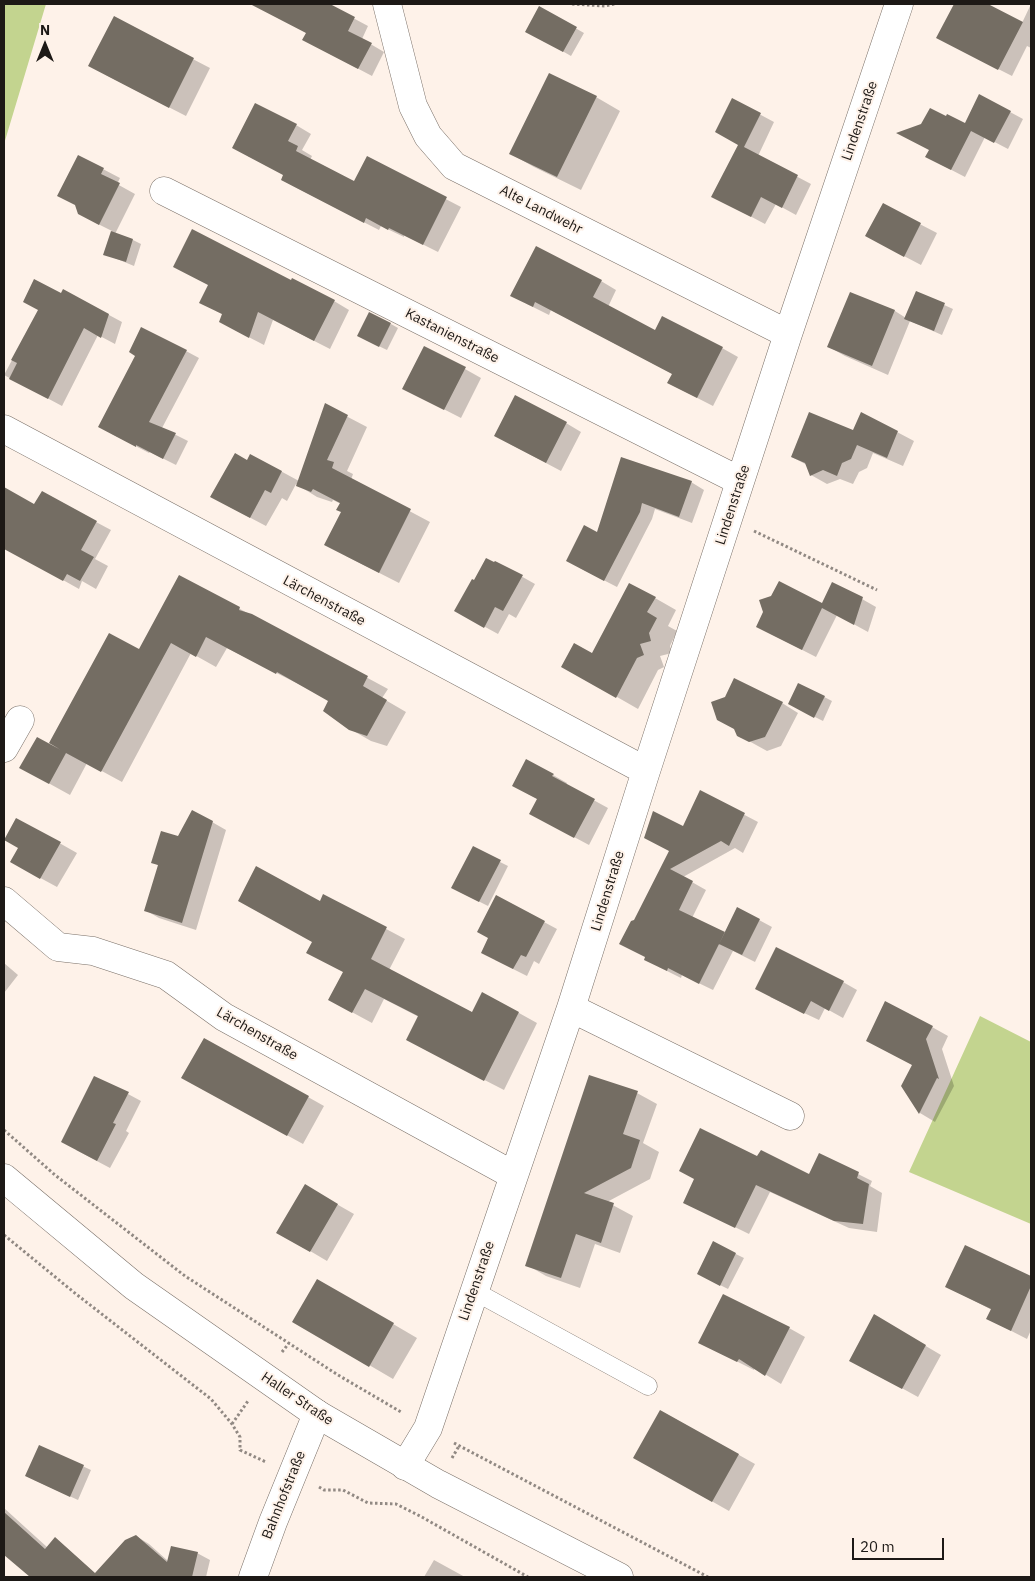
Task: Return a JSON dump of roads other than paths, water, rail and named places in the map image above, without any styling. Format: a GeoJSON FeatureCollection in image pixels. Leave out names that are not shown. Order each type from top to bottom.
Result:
{"type":"FeatureCollection","features":[{"type":"Feature","properties":{"kind":"street","name":"Alte Landwehr"},"geometry":{"type":"LineString","coordinates":[[387,4],[413,106],[428,136],[454,166],[788,334]]}},
{"type":"Feature","properties":{"kind":"street","name":"Lindenstraße"},"geometry":{"type":"LineString","coordinates":[[405,1466],[428,1428],[571,1008],[788,334],[899,4]]}},
{"type":"Feature","properties":{"kind":"street","name":"Kastanienstraße"},"geometry":{"type":"LineString","coordinates":[[164,191],[740,481]]}},
{"type":"Feature","properties":{"kind":"street","name":"Lärchenstraße"},"geometry":{"type":"LineString","coordinates":[[4,429],[646,771]]}},
{"type":"Feature","properties":{"kind":"street"},"geometry":{"type":"LineString","coordinates":[[4,748],[20,720]]}},
{"type":"Feature","properties":{"kind":"street","name":"Lärchenstraße"},"geometry":{"type":"LineString","coordinates":[[4,901],[58,947],[93,951],[166,975],[224,1017],[513,1176]]}},
{"type":"Feature","properties":{"kind":"street"},"geometry":{"type":"LineString","coordinates":[[571,1008],[790,1116]]}},
{"type":"Feature","properties":{"kind":"street","name":"Haller Straße"},"geometry":{"type":"LineString","coordinates":[[4,1178],[134,1286],[318,1414],[438,1484],[619,1577]]}},
{"type":"Feature","properties":{"kind":"street","name":"Bahnhofstraße"},"geometry":{"type":"LineString","coordinates":[[253,1577],[273,1522],[318,1414]]}},
{"type":"Feature","properties":{"kind":"lane"},"geometry":{"type":"LineString","coordinates":[[474,1291],[648,1386]]}}]}
